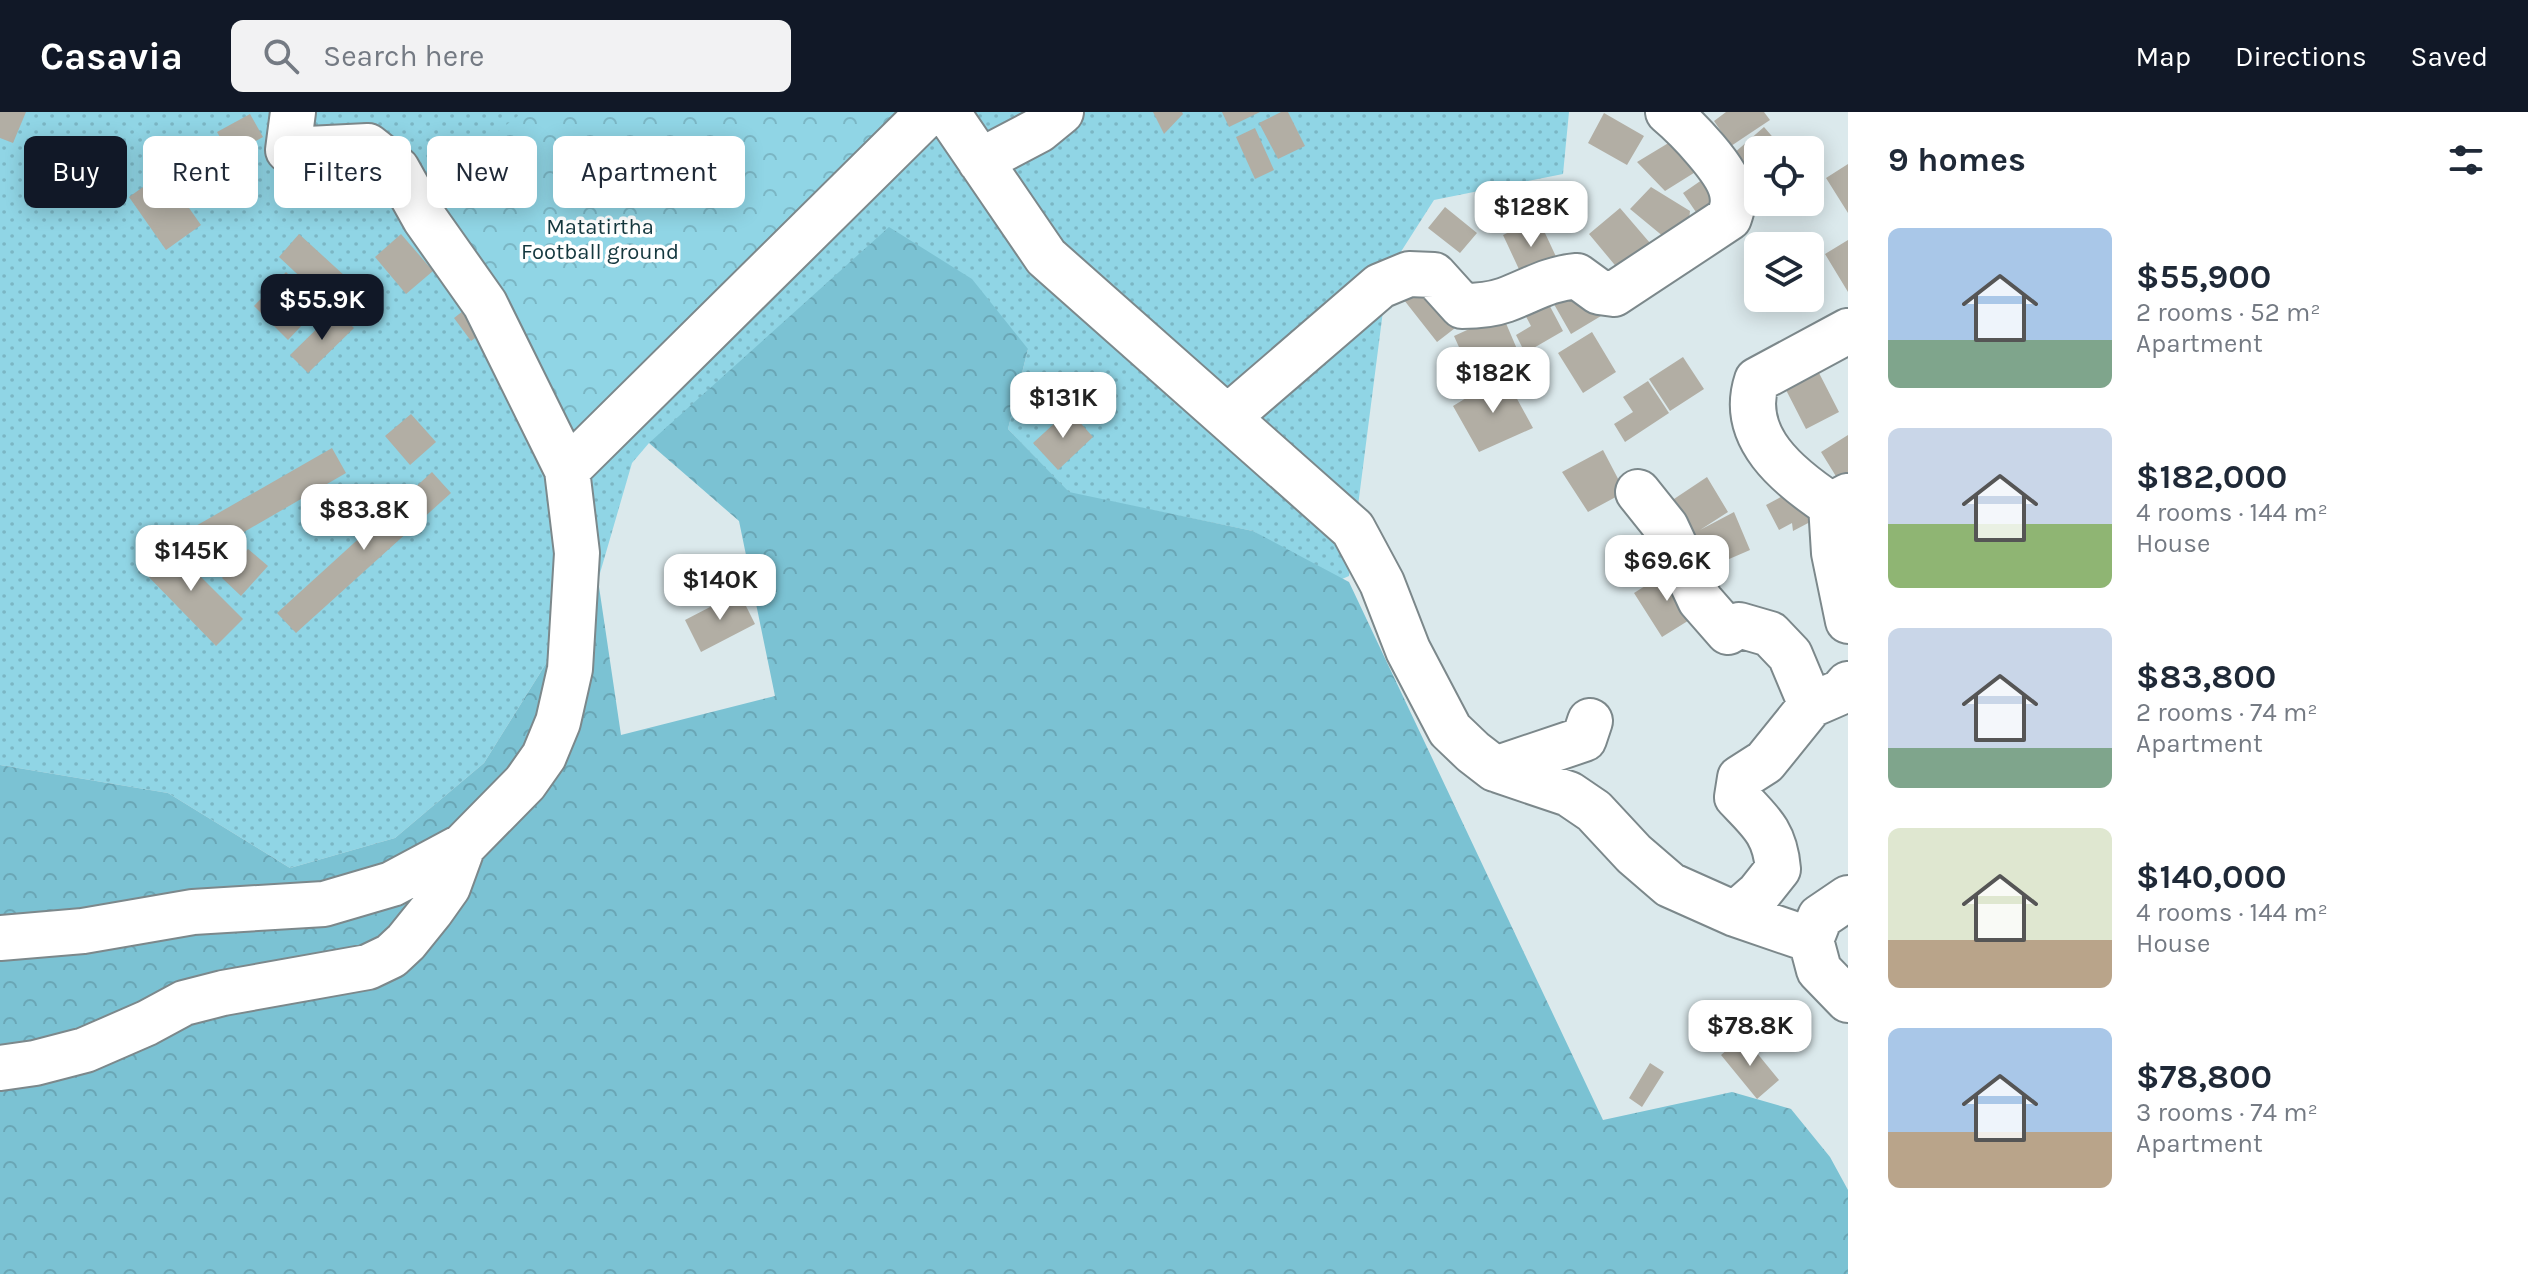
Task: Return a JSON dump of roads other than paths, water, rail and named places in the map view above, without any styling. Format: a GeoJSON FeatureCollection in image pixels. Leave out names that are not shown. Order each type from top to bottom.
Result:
{"type":"FeatureCollection","features":[{"type":"Feature","properties":{"kind":"street"},"geometry":{"type":"LineString","coordinates":[[0,938],[83,931],[193,912],[324,904],[392,884],[463,846],[525,783],[544,756],[558,722],[570,669],[577,553],[567,470],[485,304],[425,219],[397,169],[368,146],[288,150],[293,112]]}},
{"type":"Feature","properties":{"kind":"street"},"geometry":{"type":"LineString","coordinates":[[567,470],[929,112]]}},
{"type":"Feature","properties":{"kind":"street"},"geometry":{"type":"LineString","coordinates":[[947,112],[1046,257],[1353,529],[1382,583],[1408,650],[1450,730],[1495,769],[1569,794],[1594,811],[1634,854],[1670,885],[1735,914],[1811,940]]}},
{"type":"Feature","properties":{"kind":"street"},"geometry":{"type":"LineString","coordinates":[[980,161],[1039,130],[1061,112]]}},
{"type":"Feature","properties":{"kind":"street"},"geometry":{"type":"LineString","coordinates":[[1228,417],[1380,286],[1409,274],[1434,275],[1462,306],[1484,305],[1507,299],[1555,278],[1577,276],[1599,292],[1614,294],[1729,218],[1733,206],[1732,189],[1696,136],[1668,112]]}},
{"type":"Feature","properties":{"kind":"street"},"geometry":{"type":"LineString","coordinates":[[1848,331],[1757,380],[1753,393],[1754,419],[1765,447],[1793,479],[1840,500],[1834,553],[1848,621]]}},
{"type":"Feature","properties":{"kind":"street"},"geometry":{"type":"LineString","coordinates":[[1638,492],[1666,527],[1700,600],[1728,632],[1739,625],[1770,634],[1790,655],[1811,705]]}},
{"type":"Feature","properties":{"kind":"street"},"geometry":{"type":"LineString","coordinates":[[1735,914],[1759,893],[1778,869],[1776,846],[1768,829],[1737,797],[1740,778],[1765,762],[1811,705],[1841,692],[1848,684]]}},
{"type":"Feature","properties":{"kind":"street"},"geometry":{"type":"LineString","coordinates":[[1495,769],[1584,739],[1590,721]]}},
{"type":"Feature","properties":{"kind":"street"},"geometry":{"type":"LineString","coordinates":[[0,1068],[85,1050],[184,1003],[368,967],[391,956],[406,942],[448,887],[463,846]]}},
{"type":"Feature","properties":{"kind":"street"},"geometry":{"type":"LineString","coordinates":[[1848,898],[1820,917],[1811,940],[1819,970],[1848,1000]]}},
{"type":"Feature","properties":{"kind":"park label","name":"Matatirtha Football ground"},"geometry":{"type":"Point","coordinates":[600,238]}}]}
